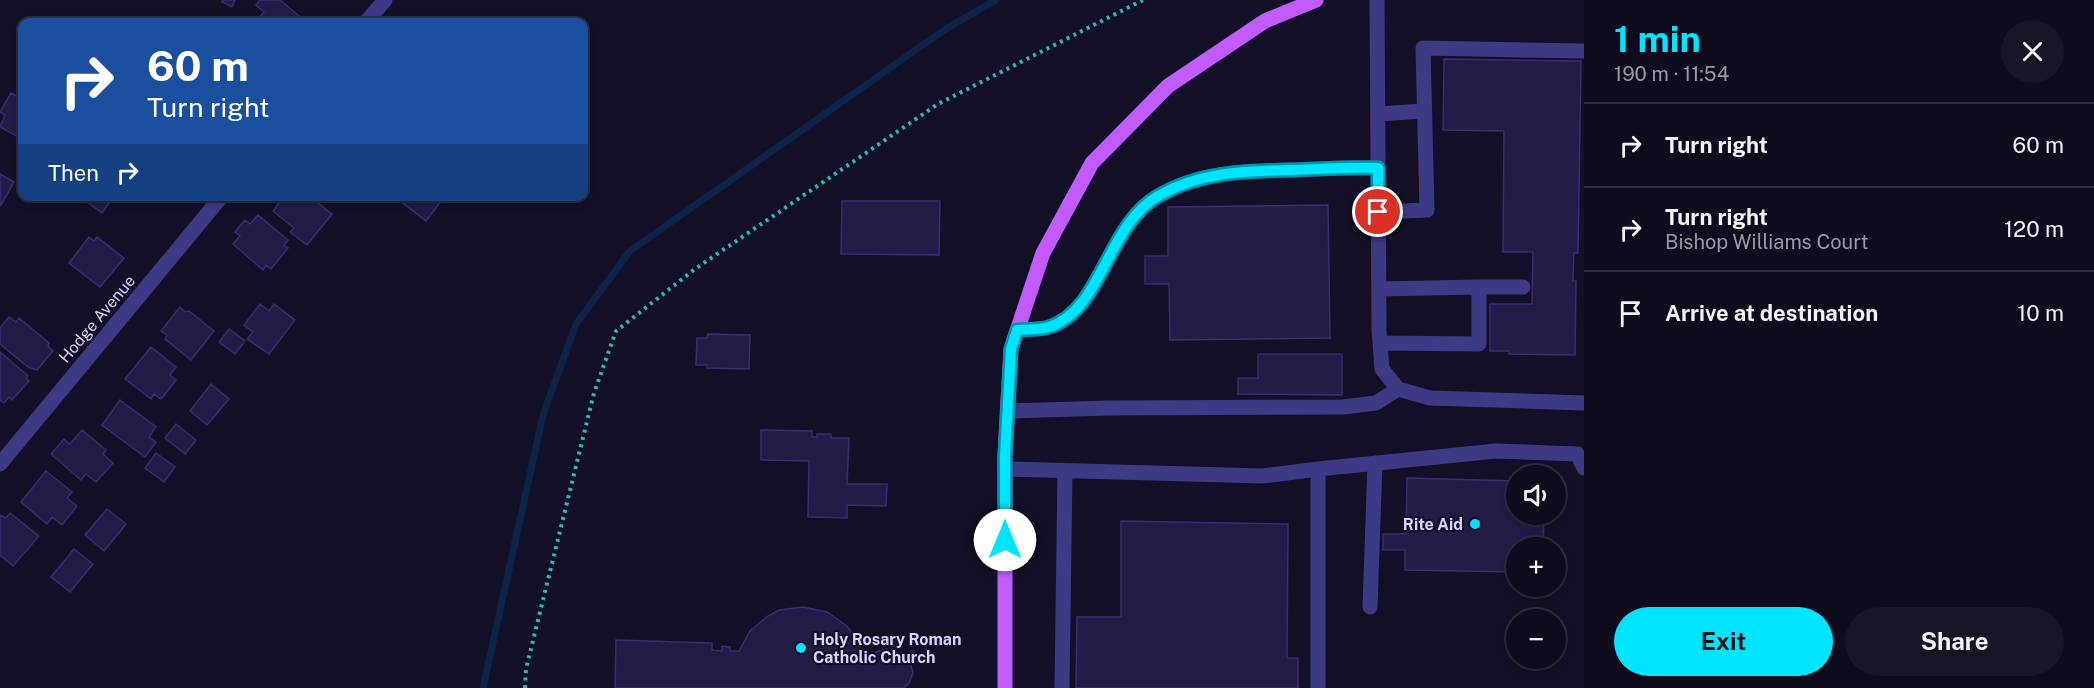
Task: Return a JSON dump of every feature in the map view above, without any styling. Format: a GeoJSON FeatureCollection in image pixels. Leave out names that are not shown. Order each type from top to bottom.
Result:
{"type":"FeatureCollection","features":[{"type":"Feature","properties":{"kind":"main road"},"geometry":{"type":"LineString","coordinates":[[1005,688],[1005,469],[1011,349],[1043,254],[1092,163],[1168,86],[1265,21],[1316,0]]}},
{"type":"Feature","properties":{"kind":"street"},"geometry":{"type":"LineString","coordinates":[[369,18],[385,0]]}},
{"type":"Feature","properties":{"kind":"street"},"geometry":{"type":"LineString","coordinates":[[1377,0],[1379,289],[1382,369],[1398,389],[1430,398],[1584,403]]}},
{"type":"Feature","properties":{"kind":"street"},"geometry":{"type":"LineString","coordinates":[[1378,212],[1427,210],[1423,48],[1584,51]]}},
{"type":"Feature","properties":{"kind":"street"},"geometry":{"type":"LineString","coordinates":[[1378,114],[1424,111]]}},
{"type":"Feature","properties":{"kind":"street"},"geometry":{"type":"LineString","coordinates":[[1017,330],[1047,328],[1066,320],[1080,307],[1128,223],[1155,197],[1190,180],[1234,172],[1378,168]]}},
{"type":"Feature","properties":{"kind":"street","name":"Hodge Avenue"},"geometry":{"type":"LineString","coordinates":[[0,464],[218,201]]}},
{"type":"Feature","properties":{"kind":"street"},"geometry":{"type":"LineString","coordinates":[[1380,343],[1479,344],[1479,287]]}},
{"type":"Feature","properties":{"kind":"street"},"geometry":{"type":"LineString","coordinates":[[1379,289],[1523,287]]}},
{"type":"Feature","properties":{"kind":"street"},"geometry":{"type":"LineString","coordinates":[[1007,411],[1343,407],[1376,403],[1398,389]]}},
{"type":"Feature","properties":{"kind":"street"},"geometry":{"type":"LineString","coordinates":[[1005,469],[1263,476],[1496,451],[1577,454],[1584,468]]}},
{"type":"Feature","properties":{"kind":"street"},"geometry":{"type":"LineString","coordinates":[[1370,607],[1375,463]]}},
{"type":"Feature","properties":{"kind":"street"},"geometry":{"type":"LineString","coordinates":[[1318,469],[1318,688]]}},
{"type":"Feature","properties":{"kind":"street"},"geometry":{"type":"LineString","coordinates":[[1062,688],[1065,471]]}},
{"type":"Feature","properties":{"kind":"path"},"geometry":{"type":"LineString","coordinates":[[525,688],[526,669],[594,393],[616,331],[695,269],[938,104],[1143,0]]}},
{"type":"Feature","properties":{"kind":"building"},"geometry":{"type":"Polygon","coordinates":[[[223,0],[235,0],[232,7],[222,2],[223,0]]]}},
{"type":"Feature","properties":{"kind":"building"},"geometry":{"type":"Polygon","coordinates":[[[260,0],[280,0],[301,18],[259,18],[264,12],[256,5],[260,0]]]}},
{"type":"Feature","properties":{"kind":"building"},"geometry":{"type":"Polygon","coordinates":[[[1444,59],[1581,61],[1578,253],[1574,253],[1573,281],[1576,281],[1575,355],[1509,354],[1509,351],[1490,351],[1490,304],[1532,304],[1533,252],[1503,252],[1504,131],[1443,130],[1444,59]]]}},
{"type":"Feature","properties":{"kind":"building"},"geometry":{"type":"Polygon","coordinates":[[[11,93],[18,97],[18,137],[0,127],[5,115],[0,112],[11,93]]]}},
{"type":"Feature","properties":{"kind":"building"},"geometry":{"type":"Polygon","coordinates":[[[0,174],[14,182],[1,205],[0,205],[0,174]]]}},
{"type":"Feature","properties":{"kind":"building"},"geometry":{"type":"Polygon","coordinates":[[[86,201],[110,201],[102,213],[86,201]]]}},
{"type":"Feature","properties":{"kind":"building"},"geometry":{"type":"Polygon","coordinates":[[[280,201],[315,201],[332,214],[307,245],[290,232],[294,228],[273,211],[280,201]]]}},
{"type":"Feature","properties":{"kind":"building"},"geometry":{"type":"Polygon","coordinates":[[[400,201],[441,201],[426,221],[400,201]]]}},
{"type":"Feature","properties":{"kind":"building"},"geometry":{"type":"Polygon","coordinates":[[[842,201],[940,201],[939,255],[841,254],[842,201]]]}},
{"type":"Feature","properties":{"kind":"building"},"geometry":{"type":"Polygon","coordinates":[[[1328,205],[1330,338],[1170,340],[1169,284],[1145,284],[1145,256],[1168,256],[1168,207],[1328,205]]]}},
{"type":"Feature","properties":{"kind":"building"},"geometry":{"type":"Polygon","coordinates":[[[258,215],[288,240],[284,245],[288,248],[271,269],[266,265],[263,270],[233,244],[240,236],[235,232],[245,220],[250,224],[258,215]]]}},
{"type":"Feature","properties":{"kind":"building"},"geometry":{"type":"Polygon","coordinates":[[[89,237],[94,241],[97,237],[124,258],[100,287],[69,263],[89,237]]]}},
{"type":"Feature","properties":{"kind":"building"},"geometry":{"type":"Polygon","coordinates":[[[260,304],[269,311],[274,304],[295,320],[269,354],[247,339],[253,332],[244,325],[260,304]]]}},
{"type":"Feature","properties":{"kind":"building"},"geometry":{"type":"Polygon","coordinates":[[[180,307],[185,312],[189,311],[214,331],[191,360],[165,339],[167,335],[161,331],[180,307]]]}},
{"type":"Feature","properties":{"kind":"building"},"geometry":{"type":"Polygon","coordinates":[[[9,317],[16,322],[19,318],[49,343],[48,346],[53,351],[37,370],[28,367],[0,344],[0,328],[9,317]]]}},
{"type":"Feature","properties":{"kind":"building"},"geometry":{"type":"Polygon","coordinates":[[[229,329],[245,341],[235,354],[219,342],[229,329]]]}},
{"type":"Feature","properties":{"kind":"building"},"geometry":{"type":"Polygon","coordinates":[[[708,334],[750,335],[749,369],[707,368],[707,365],[696,365],[697,338],[707,338],[708,334]]]}},
{"type":"Feature","properties":{"kind":"building"},"geometry":{"type":"Polygon","coordinates":[[[151,347],[176,367],[170,375],[176,380],[161,399],[154,394],[151,399],[125,379],[151,347]]]}},
{"type":"Feature","properties":{"kind":"building"},"geometry":{"type":"Polygon","coordinates":[[[0,352],[28,376],[26,378],[29,381],[12,400],[9,397],[4,403],[0,400],[0,352]]]}},
{"type":"Feature","properties":{"kind":"building"},"geometry":{"type":"Polygon","coordinates":[[[1258,354],[1342,354],[1342,395],[1238,394],[1238,378],[1258,378],[1258,354]]]}},
{"type":"Feature","properties":{"kind":"building"},"geometry":{"type":"Polygon","coordinates":[[[211,384],[229,399],[207,425],[190,411],[211,384]]]}},
{"type":"Feature","properties":{"kind":"building"},"geometry":{"type":"Polygon","coordinates":[[[120,400],[156,427],[149,437],[156,442],[145,457],[102,425],[120,400]]]}},
{"type":"Feature","properties":{"kind":"building"},"geometry":{"type":"Polygon","coordinates":[[[176,424],[196,440],[185,454],[165,438],[176,424]]]}},
{"type":"Feature","properties":{"kind":"building"},"geometry":{"type":"Polygon","coordinates":[[[82,430],[106,450],[103,454],[113,463],[96,482],[86,474],[81,480],[51,454],[64,439],[70,444],[82,430]]]}},
{"type":"Feature","properties":{"kind":"building"},"geometry":{"type":"Polygon","coordinates":[[[761,430],[812,431],[812,437],[817,437],[817,434],[831,434],[831,438],[849,438],[847,484],[887,484],[886,506],[847,505],[847,518],[808,517],[809,461],[761,460],[761,430]]]}},
{"type":"Feature","properties":{"kind":"building"},"geometry":{"type":"Polygon","coordinates":[[[156,453],[175,467],[164,482],[145,468],[156,453]]]}},
{"type":"Feature","properties":{"kind":"building"},"geometry":{"type":"Polygon","coordinates":[[[46,471],[72,492],[67,498],[77,506],[62,525],[52,517],[47,524],[21,502],[46,471]]]}},
{"type":"Feature","properties":{"kind":"building","name":"Rite Aid"},"geometry":{"type":"Polygon","coordinates":[[[1407,478],[1506,481],[1506,525],[1544,525],[1543,537],[1506,537],[1506,572],[1405,570],[1405,550],[1383,550],[1383,534],[1406,534],[1407,478]]]}},
{"type":"Feature","properties":{"kind":"building"},"geometry":{"type":"Polygon","coordinates":[[[107,509],[126,524],[104,551],[85,535],[107,509]]]}},
{"type":"Feature","properties":{"kind":"building"},"geometry":{"type":"Polygon","coordinates":[[[10,513],[39,536],[13,566],[0,555],[0,515],[6,518],[10,513]]]}},
{"type":"Feature","properties":{"kind":"building"},"geometry":{"type":"Polygon","coordinates":[[[1121,521],[1288,524],[1287,658],[1298,658],[1298,688],[1076,688],[1077,617],[1121,617],[1121,521]]]}},
{"type":"Feature","properties":{"kind":"building"},"geometry":{"type":"Polygon","coordinates":[[[74,549],[93,564],[70,592],[51,577],[74,549]]]}},
{"type":"Feature","properties":{"kind":"building","name":"Holy Rosary Roman Catholic Church"},"geometry":{"type":"Polygon","coordinates":[[[803,607],[827,612],[847,626],[861,645],[865,655],[887,649],[888,654],[902,655],[910,662],[913,673],[909,683],[904,688],[615,688],[616,640],[712,643],[712,650],[722,651],[722,646],[730,647],[730,651],[739,651],[750,631],[768,616],[779,610],[803,607]]]}},
{"type":"Feature","properties":{"kind":"waterway"},"geometry":{"type":"LineString","coordinates":[[483,688],[543,415],[576,324],[630,251],[944,30],[996,0]]}},
{"type":"Feature","properties":{"kind":"place","name":"Rite Aid"},"geometry":{"type":"Point","coordinates":[1475,524]}},
{"type":"Feature","properties":{"kind":"place","name":"Holy Rosary Roman Catholic Church"},"geometry":{"type":"Point","coordinates":[801,648]}},
{"type":"Feature","properties":{"kind":"route"},"geometry":{"type":"LineString","coordinates":[[1005,540],[1005,456],[1011,349],[1017,330],[1047,328],[1066,320],[1080,307],[1128,223],[1155,197],[1190,180],[1234,172],[1378,168],[1378,212]]}}]}
